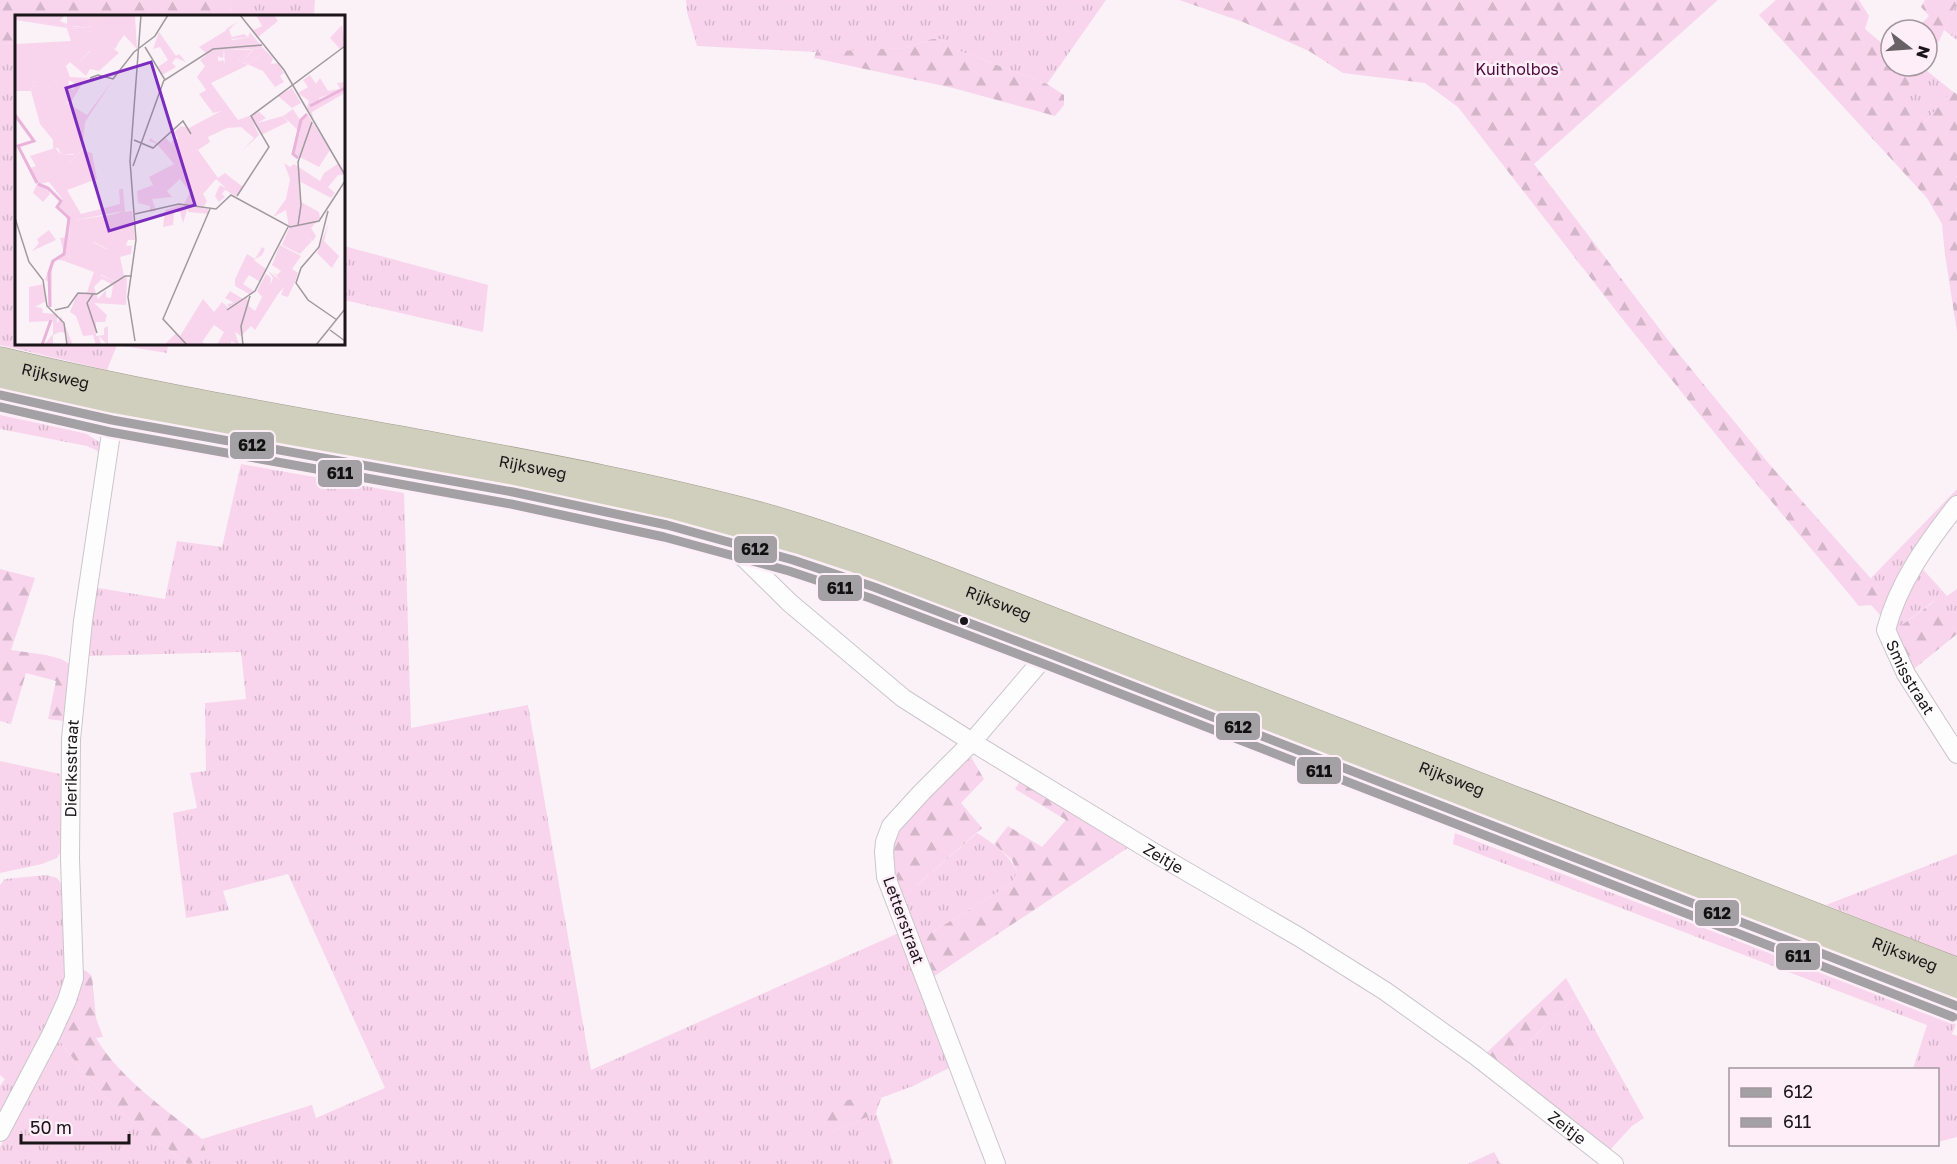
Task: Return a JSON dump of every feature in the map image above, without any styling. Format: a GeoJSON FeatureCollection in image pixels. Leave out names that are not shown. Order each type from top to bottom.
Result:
{"type":"FeatureCollection","features":[{"type":"Feature","properties":{"kind":"highway","name":"Rijksweg"},"geometry":{"type":"LineString","coordinates":[[0,363],[115,405],[667,525],[793,560],[874,587],[1048,653],[1957,1006]]}},
{"type":"Feature","properties":{"kind":"highway","name":"Rijksweg"},"geometry":{"type":"LineString","coordinates":[[0,395],[115,405],[597,480],[730,511],[805,532],[1002,604],[1957,974]]}},
{"type":"Feature","properties":{"kind":"street","name":"Dieriksstraat"},"geometry":{"type":"LineString","coordinates":[[0,1132],[51,1035],[74,978],[69,859],[71,739],[83,621],[115,405]]}},
{"type":"Feature","properties":{"kind":"street","name":"Smisstraat"},"geometry":{"type":"LineString","coordinates":[[1957,505],[1912,569],[1891,610],[1886,630],[1906,674],[1957,754]]}},
{"type":"Feature","properties":{"kind":"street","name":"Zeitje"},"geometry":{"type":"LineString","coordinates":[[726,540],[790,603],[903,698],[1385,991],[1476,1056],[1614,1164]]}},
{"type":"Feature","properties":{"kind":"street","name":"Letterstraat"},"geometry":{"type":"LineString","coordinates":[[996,1164],[886,877],[885,842],[891,826],[972,742],[1048,653]]}},
{"type":"Feature","properties":{"kind":"green space"},"geometry":{"type":"Polygon","coordinates":[[[0,0],[231,0],[230,15],[15,15],[15,44],[0,43],[0,0]]]}},
{"type":"Feature","properties":{"kind":"green space"},"geometry":{"type":"Polygon","coordinates":[[[231,0],[315,0],[314,15],[230,15],[231,0]]]}},
{"type":"Feature","properties":{"kind":"green space"},"geometry":{"type":"Polygon","coordinates":[[[686,0],[1106,0],[1047,84],[932,39],[905,48],[856,51],[816,52],[697,46],[687,12],[686,0]]]}},
{"type":"Feature","properties":{"kind":"green space","name":"Kuitholbos"},"geometry":{"type":"Polygon","coordinates":[[[1179,0],[1718,0],[1534,164],[1678,353],[1770,465],[1874,582],[1885,615],[1882,617],[1871,605],[1859,606],[1624,321],[1458,107],[1425,83],[1343,73],[1309,51],[1243,22],[1179,0]]]}},
{"type":"Feature","properties":{"kind":"green space"},"geometry":{"type":"Polygon","coordinates":[[[1776,0],[1859,0],[1869,16],[1865,29],[1879,41],[1879,78],[1913,78],[1901,97],[1926,121],[1952,91],[1957,94],[1957,332],[1942,224],[1927,198],[1759,15],[1776,0]]]}},
{"type":"Feature","properties":{"kind":"green space"},"geometry":{"type":"Polygon","coordinates":[[[1925,0],[1957,0],[1957,6],[1939,41],[1939,18],[1927,18],[1929,16],[1921,7],[1925,0]]]}},
{"type":"Feature","properties":{"kind":"green space"},"geometry":{"type":"Polygon","coordinates":[[[1957,6],[1957,40],[1944,30],[1957,6]]]}},
{"type":"Feature","properties":{"kind":"green space"},"geometry":{"type":"Polygon","coordinates":[[[932,39],[946,39],[957,50],[1047,84],[1064,95],[1064,105],[1055,116],[953,88],[814,58],[816,52],[905,48],[932,39]]]}},
{"type":"Feature","properties":{"kind":"green space"},"geometry":{"type":"Polygon","coordinates":[[[0,43],[15,44],[15,345],[117,345],[107,370],[0,345],[0,43]]]}},
{"type":"Feature","properties":{"kind":"green space"},"geometry":{"type":"Polygon","coordinates":[[[1913,78],[1936,78],[1952,91],[1926,121],[1900,97],[1913,78]]]}},
{"type":"Feature","properties":{"kind":"green space"},"geometry":{"type":"Polygon","coordinates":[[[345,246],[488,285],[483,332],[345,300],[345,246]]]}},
{"type":"Feature","properties":{"kind":"green space"},"geometry":{"type":"Polygon","coordinates":[[[117,345],[168,345],[167,353],[117,345]]]}},
{"type":"Feature","properties":{"kind":"green space"},"geometry":{"type":"Polygon","coordinates":[[[0,415],[85,433],[101,443],[101,456],[96,450],[87,446],[0,429],[0,415]]]}},
{"type":"Feature","properties":{"kind":"green space"},"geometry":{"type":"Polygon","coordinates":[[[241,464],[404,493],[411,728],[528,705],[591,1070],[901,932],[953,1066],[913,1086],[881,1098],[871,1093],[828,1134],[876,1113],[893,1163],[890,1164],[188,1164],[206,1152],[202,1139],[312,1105],[316,1118],[385,1088],[288,874],[223,891],[229,910],[186,918],[173,813],[197,808],[190,773],[206,771],[205,703],[246,699],[241,652],[84,656],[92,587],[165,599],[177,541],[222,547],[241,464]]]}},
{"type":"Feature","properties":{"kind":"green space"},"geometry":{"type":"Polygon","coordinates":[[[1957,489],[1957,498],[1885,615],[1871,578],[1957,489]]]}},
{"type":"Feature","properties":{"kind":"green space"},"geometry":{"type":"Polygon","coordinates":[[[1920,566],[1947,596],[1957,589],[1957,632],[1934,601],[1899,627],[1896,633],[1895,620],[1920,566]]]}},
{"type":"Feature","properties":{"kind":"green space"},"geometry":{"type":"Polygon","coordinates":[[[0,569],[35,578],[11,650],[46,655],[70,664],[64,721],[48,719],[56,681],[26,673],[11,724],[0,721],[0,569]]]}},
{"type":"Feature","properties":{"kind":"green space"},"geometry":{"type":"Polygon","coordinates":[[[1935,601],[1957,634],[1909,673],[1896,633],[1899,627],[1935,601]]]}},
{"type":"Feature","properties":{"kind":"green space"},"geometry":{"type":"Polygon","coordinates":[[[966,753],[971,757],[984,779],[961,803],[982,828],[900,900],[888,861],[902,820],[966,753]]]}},
{"type":"Feature","properties":{"kind":"green space"},"geometry":{"type":"Polygon","coordinates":[[[976,753],[1132,845],[930,979],[916,942],[1000,891],[1014,880],[1017,872],[1012,860],[994,844],[1008,826],[1042,847],[1066,820],[1015,789],[1019,783],[976,753]]]}},
{"type":"Feature","properties":{"kind":"green space"},"geometry":{"type":"Polygon","coordinates":[[[0,761],[60,774],[62,850],[57,858],[42,864],[0,873],[0,761]]]}},
{"type":"Feature","properties":{"kind":"green space"},"geometry":{"type":"Polygon","coordinates":[[[977,833],[995,845],[1010,860],[1017,872],[1014,880],[1000,891],[916,942],[900,900],[977,833]]]}},
{"type":"Feature","properties":{"kind":"green space"},"geometry":{"type":"Polygon","coordinates":[[[1455,833],[1956,1024],[1952,1034],[1957,1036],[1957,1137],[1939,1142],[1939,1068],[1913,1068],[1927,1025],[1453,844],[1455,833]]]}},
{"type":"Feature","properties":{"kind":"green space"},"geometry":{"type":"Polygon","coordinates":[[[1957,854],[1957,957],[1826,905],[1957,854]]]}},
{"type":"Feature","properties":{"kind":"green space"},"geometry":{"type":"Polygon","coordinates":[[[47,875],[57,878],[62,885],[67,968],[60,1000],[0,1118],[0,1086],[5,1079],[0,1075],[0,885],[5,879],[47,875]]]}},
{"type":"Feature","properties":{"kind":"green space"},"geometry":{"type":"Polygon","coordinates":[[[85,970],[92,976],[96,1018],[103,1037],[96,1038],[106,1053],[131,1080],[202,1139],[206,1152],[198,1162],[188,1164],[116,1109],[83,1072],[57,1037],[81,973],[85,970]]]}},
{"type":"Feature","properties":{"kind":"green space"},"geometry":{"type":"Polygon","coordinates":[[[1566,978],[1576,996],[1501,1069],[1484,1055],[1566,978]]]}},
{"type":"Feature","properties":{"kind":"green space"},"geometry":{"type":"Polygon","coordinates":[[[1576,996],[1644,1118],[1632,1126],[1608,1152],[1501,1069],[1576,996]]]}},
{"type":"Feature","properties":{"kind":"green space"},"geometry":{"type":"Polygon","coordinates":[[[57,1037],[83,1072],[116,1109],[188,1164],[0,1164],[0,1147],[57,1037]]]}},
{"type":"Feature","properties":{"kind":"green space"},"geometry":{"type":"Polygon","coordinates":[[[871,1093],[881,1098],[876,1113],[828,1134],[818,1117],[842,1102],[871,1093]]]}},
{"type":"Feature","properties":{"kind":"green space"},"geometry":{"type":"Polygon","coordinates":[[[1494,1152],[1501,1164],[1468,1164],[1494,1152]]]}},
{"type":"Feature","properties":{"kind":"transit line","name":"612"},"geometry":{"type":"LineString","coordinates":[[0,395],[112,420],[513,492],[667,525],[793,560],[874,587],[1048,653],[1957,1006]]}},
{"type":"Feature","properties":{"kind":"transit line","name":"611"},"geometry":{"type":"LineString","coordinates":[[0,407],[110,432],[511,504],[664,537],[789,571],[870,598],[1044,664],[1953,1017]]}}]}
